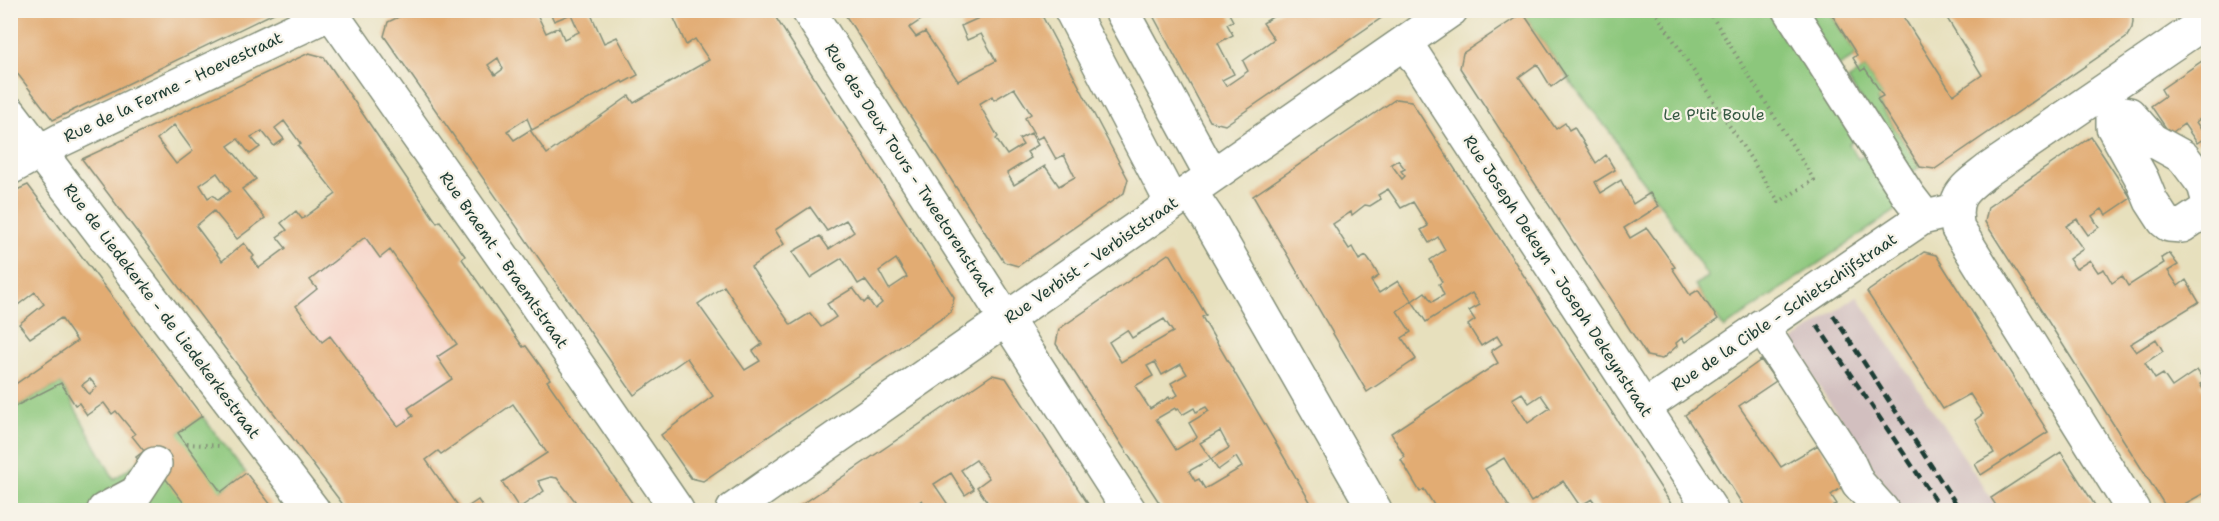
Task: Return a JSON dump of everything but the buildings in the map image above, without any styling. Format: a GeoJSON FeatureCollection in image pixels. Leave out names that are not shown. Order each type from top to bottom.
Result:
{"type":"FeatureCollection","features":[{"type":"Feature","properties":{"kind":"street","name":"Rue des Deux Tours - Tweetorenstraat"},"geometry":{"type":"LineString","coordinates":[[808,10],[1129,510]]}},
{"type":"Feature","properties":{"kind":"street"},"geometry":{"type":"LineString","coordinates":[[1071,10],[1192,190],[1375,510]]}},
{"type":"Feature","properties":{"kind":"street"},"geometry":{"type":"LineString","coordinates":[[1121,10],[1192,190]]}},
{"type":"Feature","properties":{"kind":"street","name":"Rue Verbist - Verbiststraat"},"geometry":{"type":"LineString","coordinates":[[733,510],[1451,10]]}},
{"type":"Feature","properties":{"kind":"street"},"geometry":{"type":"LineString","coordinates":[[1791,10],[1908,195],[1940,214],[1958,229],[2133,510]]}},
{"type":"Feature","properties":{"kind":"street","name":"Rue de la Ferme - Hoevestraat"},"geometry":{"type":"LineString","coordinates":[[10,168],[40,151],[332,11]]}},
{"type":"Feature","properties":{"kind":"street","name":"Rue Braemt - Braemtstraat"},"geometry":{"type":"LineString","coordinates":[[332,11],[677,510]]}},
{"type":"Feature","properties":{"kind":"street","name":"Rue de la Cible - Schietschijfstraat"},"geometry":{"type":"LineString","coordinates":[[1644,407],[1761,326],[1940,214],[1971,184],[2110,101],[2208,20]]}},
{"type":"Feature","properties":{"kind":"street","name":"Rue Joseph Dekeyn - Joseph Dekeynstraat"},"geometry":{"type":"LineString","coordinates":[[1405,42],[1711,510]]}},
{"type":"Feature","properties":{"kind":"street"},"geometry":{"type":"LineString","coordinates":[[2110,101],[2129,114],[2152,140],[2183,157],[2204,185],[2208,199],[2206,210],[2182,226],[2169,225],[2164,221],[2151,201],[2142,179],[2113,127],[2110,101]]}},
{"type":"Feature","properties":{"kind":"street","name":"Rue de Liedekerke - de Liedekerkestraat"},"geometry":{"type":"LineString","coordinates":[[10,113],[313,510]]}},
{"type":"Feature","properties":{"kind":"street"},"geometry":{"type":"LineString","coordinates":[[1761,326],[1847,459],[1858,483],[1882,510]]}},
{"type":"Feature","properties":{"kind":"street"},"geometry":{"type":"LineString","coordinates":[[104,510],[136,493],[155,464]]}},
{"type":"Feature","properties":{"kind":"path"},"geometry":{"type":"LineString","coordinates":[[1654,10],[1779,202],[1814,180],[1708,10]]}},
{"type":"Feature","properties":{"kind":"shaded area"},"geometry":{"type":"Polygon","coordinates":[[[365,237],[379,257],[390,250],[457,344],[438,357],[452,379],[408,408],[438,451],[426,460],[461,510],[347,510],[241,370],[286,334],[296,306],[317,290],[310,280],[365,237]]]}},
{"type":"Feature","properties":{"kind":"shaded area"},"geometry":{"type":"Polygon","coordinates":[[[1857,296],[1999,510],[1901,510],[1790,343],[1857,296]]]}},
{"type":"Feature","properties":{"kind":"green space","name":"Le P'tit Boule"},"geometry":{"type":"Polygon","coordinates":[[[1526,10],[1779,11],[1858,138],[1849,144],[1858,159],[1869,153],[1902,206],[1724,328],[1695,285],[1708,277],[1661,205],[1628,162],[1612,135],[1566,76],[1523,13],[1526,10]]]}},
{"type":"Feature","properties":{"kind":"green space"},"geometry":{"type":"Polygon","coordinates":[[[1803,11],[1829,11],[1857,55],[1838,67],[1803,11]]]}},
{"type":"Feature","properties":{"kind":"green space"},"geometry":{"type":"Polygon","coordinates":[[[1865,68],[1883,96],[1877,100],[1920,167],[1908,174],[1848,80],[1865,68]]]}},
{"type":"Feature","properties":{"kind":"green space"},"geometry":{"type":"Polygon","coordinates":[[[61,383],[114,479],[202,416],[246,473],[196,510],[11,510],[11,409],[61,383]]]}},
{"type":"Feature","properties":{"kind":"railway"},"geometry":{"type":"LineString","coordinates":[[1833,315],[1960,510]]}},
{"type":"Feature","properties":{"kind":"railway"},"geometry":{"type":"LineString","coordinates":[[1817,325],[1942,510]]}}]}
